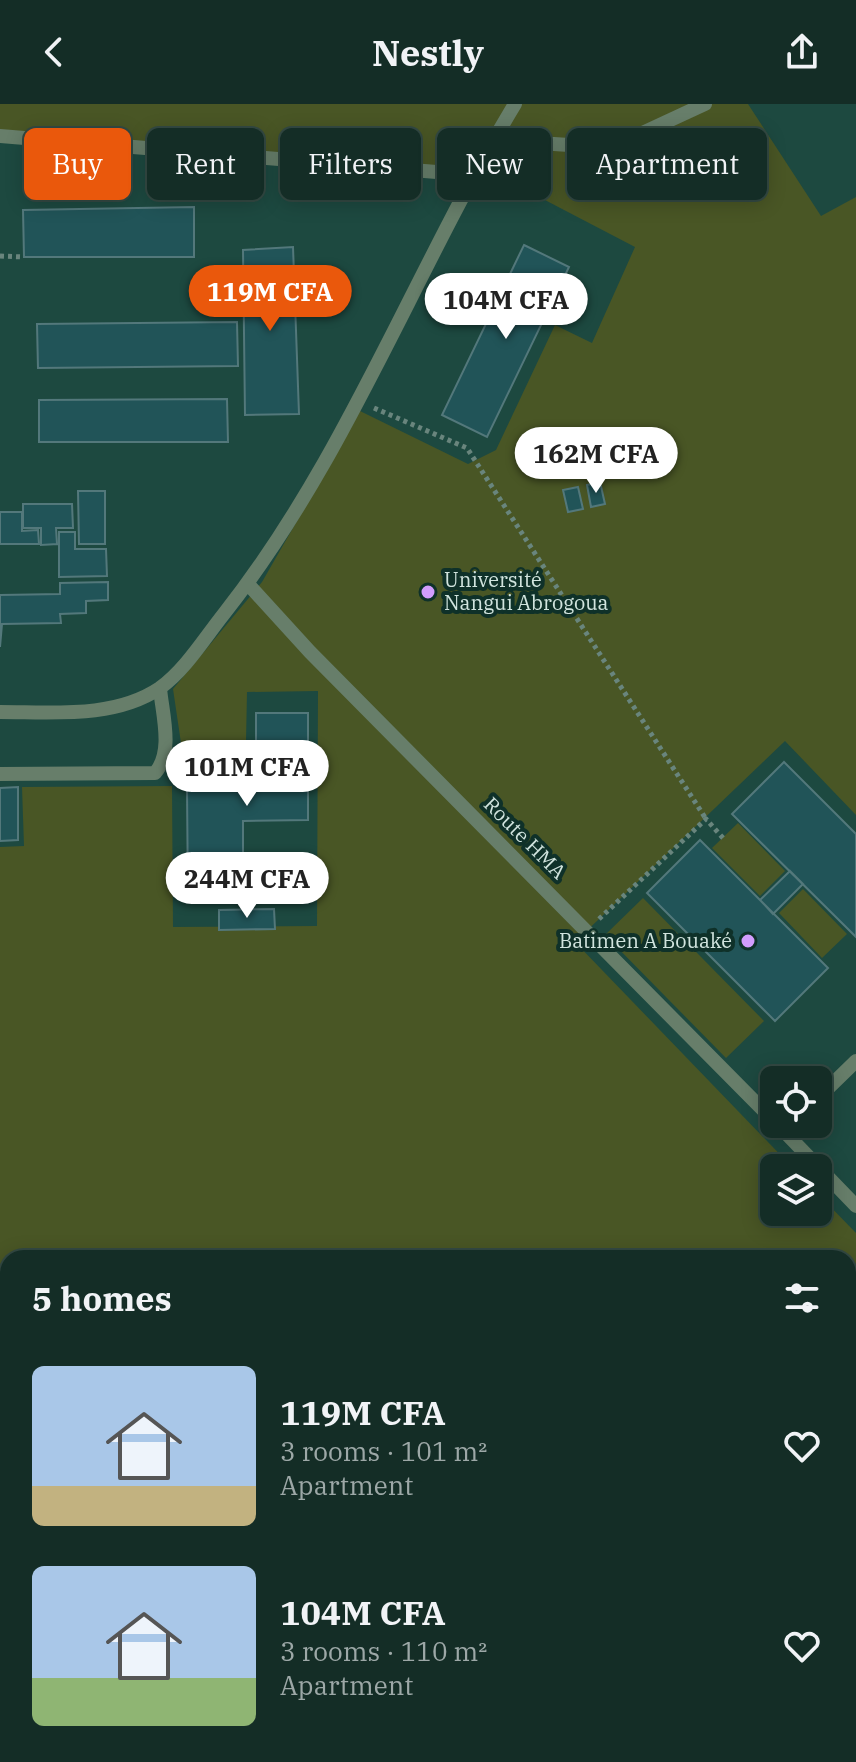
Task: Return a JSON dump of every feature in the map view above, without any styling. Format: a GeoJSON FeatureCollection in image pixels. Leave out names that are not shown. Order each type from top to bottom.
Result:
{"type":"FeatureCollection","features":[{"type":"Feature","properties":{"kind":"lane"},"geometry":{"type":"LineString","coordinates":[[501,128],[515,104]]}},
{"type":"Feature","properties":{"kind":"lane"},"geometry":{"type":"LineString","coordinates":[[551,144],[569,145],[638,135],[705,104]]}},
{"type":"Feature","properties":{"kind":"lane"},"geometry":{"type":"LineString","coordinates":[[0,136],[437,172]]}},
{"type":"Feature","properties":{"kind":"lane"},"geometry":{"type":"LineString","coordinates":[[0,712],[92,711],[160,688],[183,665],[248,584],[311,483],[358,401],[460,200]]}},
{"type":"Feature","properties":{"kind":"lane","name":"Route HMA"},"geometry":{"type":"LineString","coordinates":[[248,584],[310,652],[760,1104]]}},
{"type":"Feature","properties":{"kind":"lane"},"geometry":{"type":"LineString","coordinates":[[0,774],[155,773],[162,765],[165,745],[160,688]]}},
{"type":"Feature","properties":{"kind":"lane"},"geometry":{"type":"LineString","coordinates":[[832,1084],[856,1061]]}},
{"type":"Feature","properties":{"kind":"lane","name":"Route HMA"},"geometry":{"type":"LineString","coordinates":[[793,1138],[856,1206]]}},
{"type":"Feature","properties":{"kind":"path"},"geometry":{"type":"LineString","coordinates":[[0,256],[24,257]]}},
{"type":"Feature","properties":{"kind":"path"},"geometry":{"type":"LineString","coordinates":[[358,401],[467,448],[706,819],[723,838]]}},
{"type":"Feature","properties":{"kind":"path"},"geometry":{"type":"LineString","coordinates":[[587,929],[706,819]]}},
{"type":"Feature","properties":{"kind":"shaded area","name":"Université Nangui Abrogoua"},"geometry":{"type":"Polygon","coordinates":[[[0,104],[856,104],[856,1250],[0,1250],[0,104]]]}},
{"type":"Feature","properties":{"kind":"green space"},"geometry":{"type":"Polygon","coordinates":[[[0,104],[748,104],[764,128],[567,128],[567,200],[767,200],[767,133],[821,216],[856,197],[856,815],[785,741],[575,942],[760,1134],[760,1138],[764,1138],[779,1154],[760,1154],[760,1226],[832,1226],[832,1208],[856,1233],[856,1250],[0,1250],[0,847],[24,846],[22,787],[172,786],[173,927],[317,926],[318,691],[247,692],[246,741],[181,743],[173,689],[262,582],[360,411],[468,464],[496,450],[555,325],[592,343],[635,247],[545,200],[551,200],[551,128],[437,128],[437,168],[421,167],[421,128],[280,128],[280,154],[264,153],[264,128],[147,128],[147,143],[131,141],[131,128],[24,128],[24,132],[0,130],[0,104]]]}},
{"type":"Feature","properties":{"kind":"green space"},"geometry":{"type":"Polygon","coordinates":[[[738,823],[785,871],[760,896],[712,848],[738,823]]]}},
{"type":"Feature","properties":{"kind":"green space"},"geometry":{"type":"Polygon","coordinates":[[[803,889],[847,934],[822,958],[779,913],[803,889]]]}},
{"type":"Feature","properties":{"kind":"green space"},"geometry":{"type":"Polygon","coordinates":[[[643,898],[764,1021],[726,1058],[605,935],[643,898]]]}},
{"type":"Feature","properties":{"kind":"building"},"geometry":{"type":"Polygon","coordinates":[[[194,207],[194,257],[24,257],[23,210],[194,207]]]}},
{"type":"Feature","properties":{"kind":"building"},"geometry":{"type":"Polygon","coordinates":[[[524,245],[569,267],[487,437],[442,415],[524,245]]]}},
{"type":"Feature","properties":{"kind":"building"},"geometry":{"type":"Polygon","coordinates":[[[293,247],[299,414],[245,415],[243,250],[293,247]]]}},
{"type":"Feature","properties":{"kind":"building"},"geometry":{"type":"Polygon","coordinates":[[[237,322],[238,366],[38,368],[37,324],[237,322]]]}},
{"type":"Feature","properties":{"kind":"building"},"geometry":{"type":"Polygon","coordinates":[[[227,399],[228,442],[39,442],[39,400],[227,399]]]}},
{"type":"Feature","properties":{"kind":"building"},"geometry":{"type":"Polygon","coordinates":[[[600,482],[605,504],[591,507],[587,485],[600,482]]]}},
{"type":"Feature","properties":{"kind":"building"},"geometry":{"type":"Polygon","coordinates":[[[578,487],[583,509],[568,512],[563,490],[578,487]]]}},
{"type":"Feature","properties":{"kind":"building"},"geometry":{"type":"Polygon","coordinates":[[[78,491],[105,491],[105,544],[79,544],[78,491]]]}},
{"type":"Feature","properties":{"kind":"building"},"geometry":{"type":"Polygon","coordinates":[[[23,504],[72,504],[73,528],[56,528],[57,544],[41,545],[41,528],[23,528],[23,504]]]}},
{"type":"Feature","properties":{"kind":"building"},"geometry":{"type":"Polygon","coordinates":[[[0,512],[22,512],[22,531],[38,530],[39,544],[0,544],[0,512]]]}},
{"type":"Feature","properties":{"kind":"building"},"geometry":{"type":"Polygon","coordinates":[[[59,532],[75,532],[75,549],[106,549],[107,576],[59,577],[59,532]]]}},
{"type":"Feature","properties":{"kind":"building"},"geometry":{"type":"Polygon","coordinates":[[[108,582],[108,600],[86,601],[86,613],[60,614],[61,623],[2,624],[0,647],[0,595],[60,594],[60,583],[108,582]]]}},
{"type":"Feature","properties":{"kind":"building"},"geometry":{"type":"Polygon","coordinates":[[[256,713],[308,713],[308,820],[243,821],[243,901],[188,901],[187,788],[256,788],[256,713]]]}},
{"type":"Feature","properties":{"kind":"building"},"geometry":{"type":"Polygon","coordinates":[[[784,762],[856,834],[856,937],[732,814],[784,762]]]}},
{"type":"Feature","properties":{"kind":"building"},"geometry":{"type":"Polygon","coordinates":[[[18,787],[18,840],[0,841],[0,788],[18,787]]]}},
{"type":"Feature","properties":{"kind":"building","name":"Batimen A Bouaké"},"geometry":{"type":"Polygon","coordinates":[[[700,840],[828,968],[775,1021],[647,893],[700,840]]]}},
{"type":"Feature","properties":{"kind":"building"},"geometry":{"type":"Polygon","coordinates":[[[289,860],[305,860],[305,878],[290,878],[289,860]]]}},
{"type":"Feature","properties":{"kind":"building"},"geometry":{"type":"Polygon","coordinates":[[[790,871],[803,884],[773,914],[760,900],[790,871]]]}},
{"type":"Feature","properties":{"kind":"building"},"geometry":{"type":"Polygon","coordinates":[[[274,909],[275,929],[219,930],[219,910],[274,909]]]}},
{"type":"Feature","properties":{"kind":"place","name":"Université Nangui Abrogoua"},"geometry":{"type":"Point","coordinates":[428,592]}},
{"type":"Feature","properties":{"kind":"place","name":"Batimen A Bouaké"},"geometry":{"type":"Point","coordinates":[748,941]}}]}
